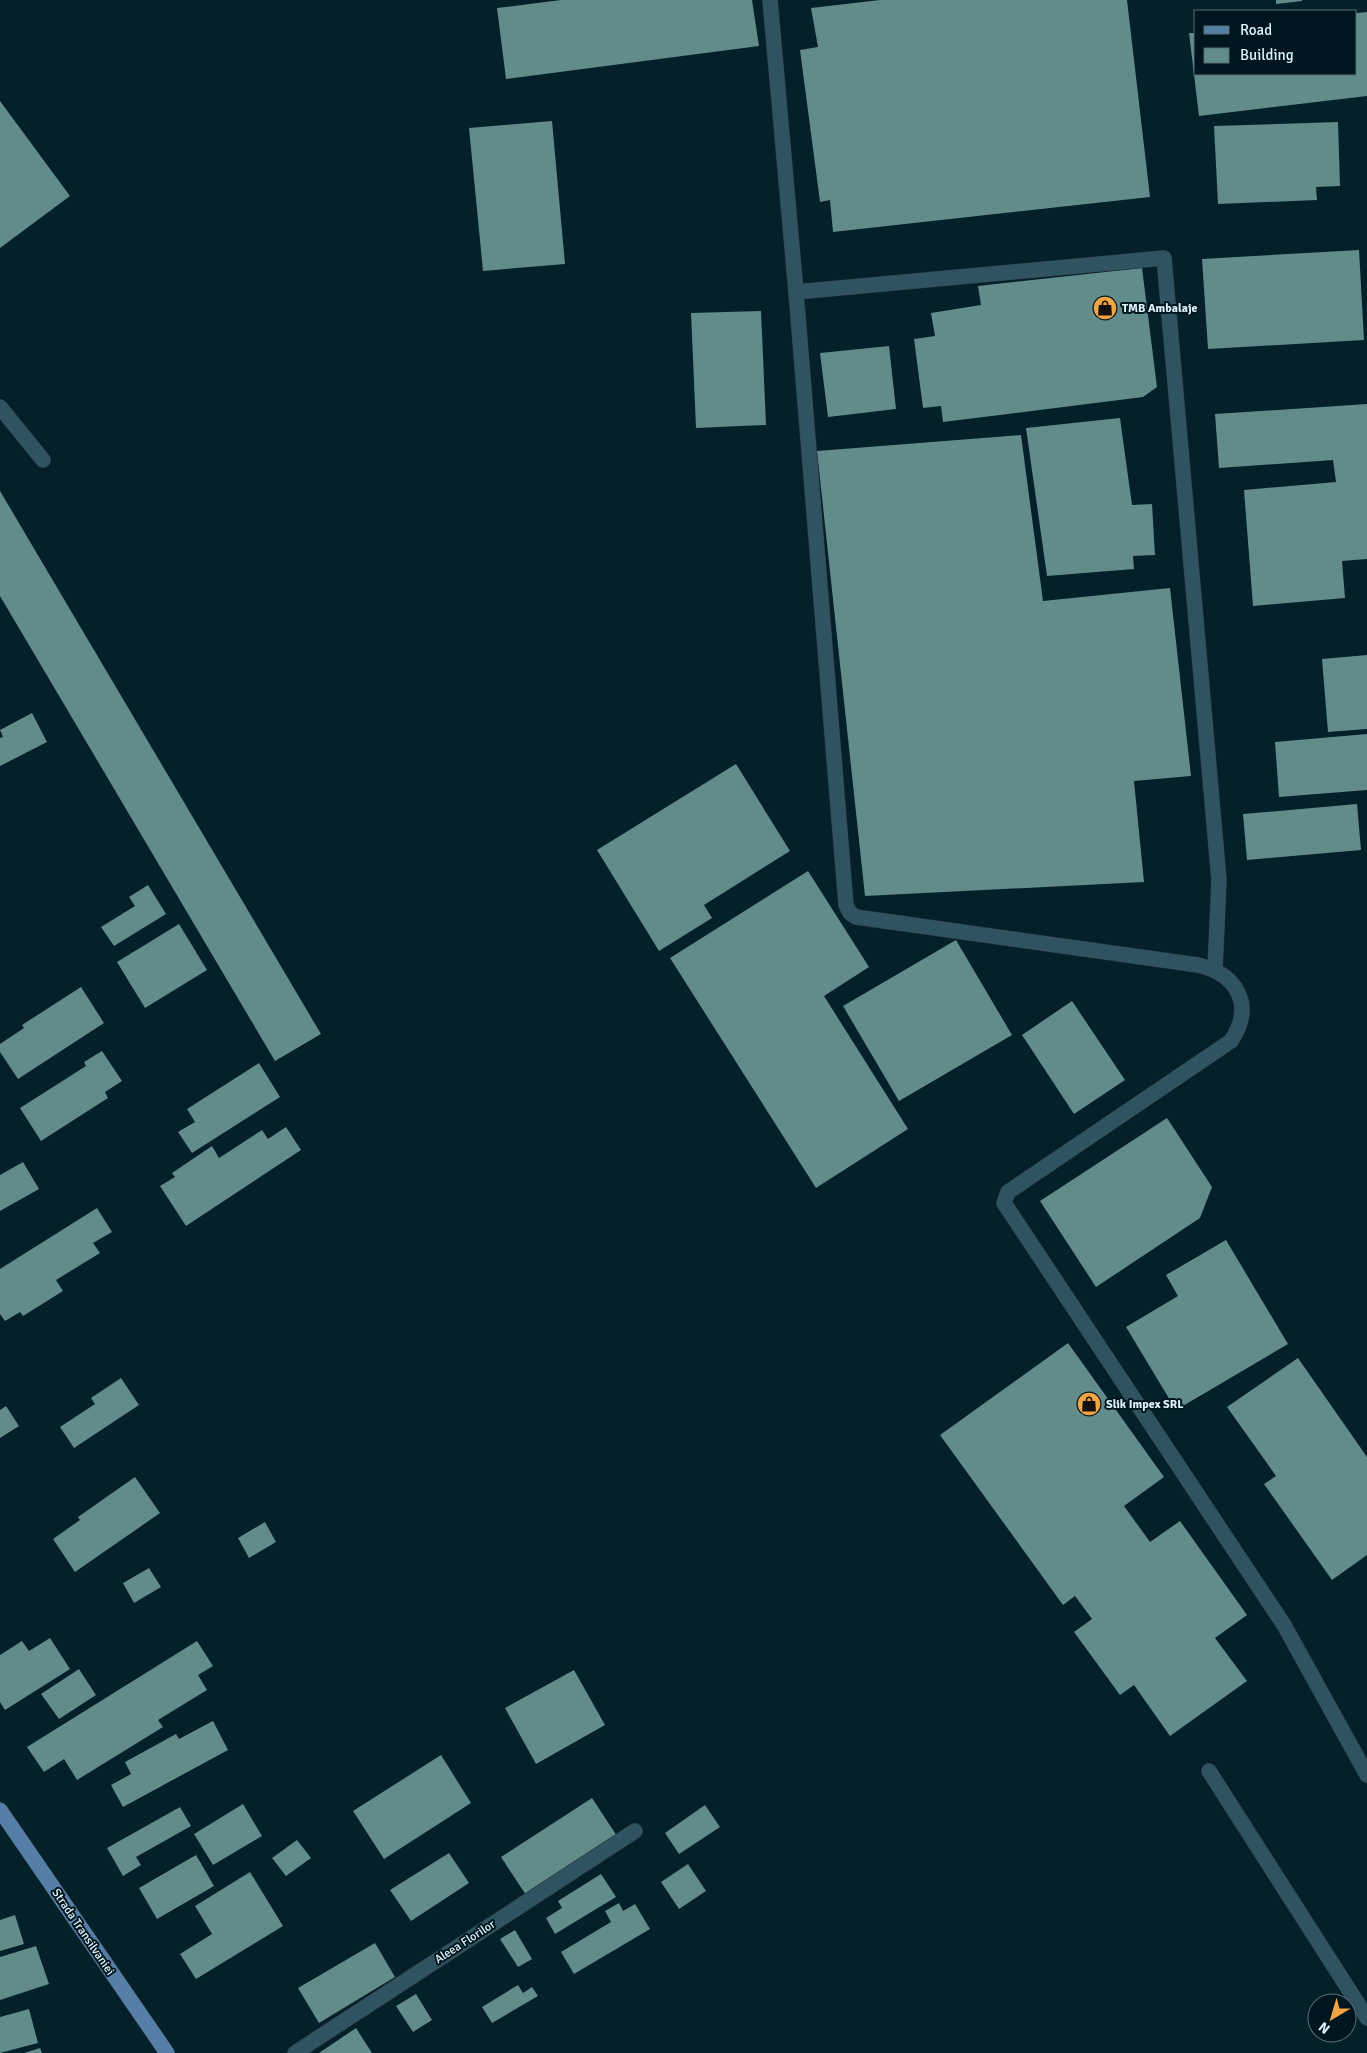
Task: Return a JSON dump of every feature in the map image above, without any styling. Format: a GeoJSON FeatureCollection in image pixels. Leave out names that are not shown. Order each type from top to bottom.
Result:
{"type":"FeatureCollection","features":[{"type":"Feature","properties":{"kind":"main road","name":"Strada Transilvaniei"},"geometry":{"type":"LineString","coordinates":[[0,1810],[167,2053]]}},
{"type":"Feature","properties":{"kind":"street"},"geometry":{"type":"LineString","coordinates":[[770,0],[846,905],[850,913],[856,917],[1198,965],[1215,969],[1231,981],[1240,996],[1242,1016],[1237,1032],[1231,1040],[1008,1192],[1004,1204],[1284,1625],[1367,1775]]}},
{"type":"Feature","properties":{"kind":"street"},"geometry":{"type":"LineString","coordinates":[[796,292],[1164,258],[1219,880],[1215,969]]}},
{"type":"Feature","properties":{"kind":"street"},"geometry":{"type":"LineString","coordinates":[[0,407],[42,460]]}},
{"type":"Feature","properties":{"kind":"street"},"geometry":{"type":"LineString","coordinates":[[1209,1772],[1367,2018]]}},
{"type":"Feature","properties":{"kind":"street","name":"Aleea Florilor"},"geometry":{"type":"LineString","coordinates":[[295,2053],[635,1831]]}},
{"type":"Feature","properties":{"kind":"building"},"geometry":{"type":"Polygon","coordinates":[[[561,0],[752,0],[759,46],[506,79],[497,8],[561,0]]]}},
{"type":"Feature","properties":{"kind":"building"},"geometry":{"type":"Polygon","coordinates":[[[880,0],[1127,0],[1150,197],[833,232],[830,200],[820,202],[800,50],[818,47],[811,8],[880,0]]]}},
{"type":"Feature","properties":{"kind":"building"},"geometry":{"type":"Polygon","coordinates":[[[1276,0],[1302,0],[1302,1],[1276,4],[1276,0]]]}},
{"type":"Feature","properties":{"kind":"building"},"geometry":{"type":"Polygon","coordinates":[[[1367,12],[1367,96],[1199,116],[1194,75],[1357,75],[1357,13],[1367,12]]]}},
{"type":"Feature","properties":{"kind":"building"},"geometry":{"type":"Polygon","coordinates":[[[1189,33],[1194,33],[1194,74],[1189,33]]]}},
{"type":"Feature","properties":{"kind":"building"},"geometry":{"type":"Polygon","coordinates":[[[0,101],[70,196],[0,248],[0,101]]]}},
{"type":"Feature","properties":{"kind":"building"},"geometry":{"type":"Polygon","coordinates":[[[552,121],[565,264],[483,271],[469,128],[552,121]]]}},
{"type":"Feature","properties":{"kind":"building"},"geometry":{"type":"Polygon","coordinates":[[[1338,122],[1340,186],[1316,187],[1317,200],[1218,204],[1214,126],[1338,122]]]}},
{"type":"Feature","properties":{"kind":"building"},"geometry":{"type":"Polygon","coordinates":[[[1359,250],[1364,340],[1208,349],[1202,259],[1359,250]]]}},
{"type":"Feature","properties":{"kind":"building"},"geometry":{"type":"Polygon","coordinates":[[[1142,268],[1157,387],[1143,397],[943,422],[941,406],[923,408],[914,339],[935,336],[931,313],[981,305],[978,286],[1142,268]]]}},
{"type":"Feature","properties":{"kind":"building"},"geometry":{"type":"Polygon","coordinates":[[[761,311],[766,425],[696,428],[691,313],[761,311]]]}},
{"type":"Feature","properties":{"kind":"building"},"geometry":{"type":"Polygon","coordinates":[[[889,346],[896,409],[828,417],[820,353],[889,346]]]}},
{"type":"Feature","properties":{"kind":"building"},"geometry":{"type":"Polygon","coordinates":[[[1367,404],[1367,559],[1342,561],[1345,598],[1253,606],[1244,490],[1336,482],[1333,460],[1219,468],[1215,414],[1367,404]]]}},
{"type":"Feature","properties":{"kind":"building"},"geometry":{"type":"Polygon","coordinates":[[[1120,418],[1132,505],[1152,504],[1155,555],[1133,556],[1134,569],[1047,576],[1026,428],[1120,418]]]}},
{"type":"Feature","properties":{"kind":"building"},"geometry":{"type":"Polygon","coordinates":[[[1021,435],[1043,601],[1170,588],[1191,776],[1134,781],[1144,882],[865,896],[817,451],[1021,435]]]}},
{"type":"Feature","properties":{"kind":"building"},"geometry":{"type":"Polygon","coordinates":[[[0,491],[321,1034],[275,1061],[0,596],[0,491]]]}},
{"type":"Feature","properties":{"kind":"building"},"geometry":{"type":"Polygon","coordinates":[[[1367,655],[1367,729],[1328,732],[1322,659],[1367,655]]]}},
{"type":"Feature","properties":{"kind":"building"},"geometry":{"type":"Polygon","coordinates":[[[32,713],[47,742],[0,766],[0,738],[3,737],[0,730],[32,713]]]}},
{"type":"Feature","properties":{"kind":"building"},"geometry":{"type":"Polygon","coordinates":[[[1367,734],[1367,790],[1279,797],[1275,742],[1367,734]]]}},
{"type":"Feature","properties":{"kind":"building"},"geometry":{"type":"Polygon","coordinates":[[[736,764],[790,851],[704,905],[712,918],[659,951],[597,850],[736,764]]]}},
{"type":"Feature","properties":{"kind":"building"},"geometry":{"type":"Polygon","coordinates":[[[1357,804],[1361,850],[1247,860],[1243,814],[1357,804]]]}},
{"type":"Feature","properties":{"kind":"building"},"geometry":{"type":"Polygon","coordinates":[[[808,871],[869,967],[824,996],[908,1129],[816,1188],[670,958],[808,871]]]}},
{"type":"Feature","properties":{"kind":"building"},"geometry":{"type":"Polygon","coordinates":[[[148,885],[166,914],[114,946],[101,927],[135,906],[129,897],[148,885]]]}},
{"type":"Feature","properties":{"kind":"building"},"geometry":{"type":"Polygon","coordinates":[[[179,924],[207,970],[145,1008],[117,962],[179,924]]]}},
{"type":"Feature","properties":{"kind":"building"},"geometry":{"type":"Polygon","coordinates":[[[956,940],[1012,1035],[899,1101],[843,1006],[956,940]]]}},
{"type":"Feature","properties":{"kind":"building"},"geometry":{"type":"Polygon","coordinates":[[[81,987],[104,1023],[18,1079],[0,1052],[0,1044],[24,1028],[22,1025],[81,987]]]}},
{"type":"Feature","properties":{"kind":"building"},"geometry":{"type":"Polygon","coordinates":[[[1072,1001],[1125,1080],[1074,1114],[1022,1035],[1072,1001]]]}},
{"type":"Feature","properties":{"kind":"building"},"geometry":{"type":"Polygon","coordinates":[[[102,1051],[122,1081],[105,1092],[108,1098],[41,1141],[20,1108],[86,1066],[84,1062],[102,1051]]]}},
{"type":"Feature","properties":{"kind":"building"},"geometry":{"type":"Polygon","coordinates":[[[259,1063],[280,1097],[192,1153],[178,1132],[195,1122],[187,1109],[259,1063]]]}},
{"type":"Feature","properties":{"kind":"building"},"geometry":{"type":"Polygon","coordinates":[[[1167,1118],[1212,1187],[1200,1218],[1096,1287],[1040,1201],[1167,1118]]]}},
{"type":"Feature","properties":{"kind":"building"},"geometry":{"type":"Polygon","coordinates":[[[286,1127],[301,1150],[186,1226],[160,1186],[175,1177],[172,1173],[212,1146],[219,1158],[262,1130],[268,1139],[286,1127]]]}},
{"type":"Feature","properties":{"kind":"building"},"geometry":{"type":"Polygon","coordinates":[[[23,1162],[39,1189],[0,1211],[0,1175],[23,1162]]]}},
{"type":"Feature","properties":{"kind":"building"},"geometry":{"type":"Polygon","coordinates":[[[97,1208],[112,1232],[93,1243],[100,1253],[56,1280],[63,1291],[23,1316],[20,1312],[5,1321],[0,1314],[0,1269],[97,1208]]]}},
{"type":"Feature","properties":{"kind":"building"},"geometry":{"type":"Polygon","coordinates":[[[1226,1240],[1288,1344],[1176,1410],[1126,1327],[1178,1296],[1166,1275],[1226,1240]]]}},
{"type":"Feature","properties":{"kind":"building"},"geometry":{"type":"Polygon","coordinates":[[[1068,1343],[1164,1477],[1124,1506],[1150,1542],[1180,1521],[1247,1615],[1215,1638],[1247,1681],[1170,1736],[1134,1685],[1120,1695],[1074,1632],[1092,1619],[1075,1596],[1063,1605],[940,1435],[1068,1343]]]}},
{"type":"Feature","properties":{"kind":"building"},"geometry":{"type":"Polygon","coordinates":[[[1298,1358],[1367,1457],[1367,1555],[1332,1580],[1264,1484],[1276,1476],[1227,1407],[1298,1358]]]}},
{"type":"Feature","properties":{"kind":"building"},"geometry":{"type":"Polygon","coordinates":[[[121,1378],[139,1405],[74,1448],[60,1427],[95,1404],[91,1398],[121,1378]]]}},
{"type":"Feature","properties":{"kind":"building"},"geometry":{"type":"Polygon","coordinates":[[[6,1406],[19,1426],[0,1438],[0,1410],[6,1406]]]}},
{"type":"Feature","properties":{"kind":"building"},"geometry":{"type":"Polygon","coordinates":[[[135,1477],[160,1513],[75,1572],[53,1539],[80,1520],[78,1517],[135,1477]]]}},
{"type":"Feature","properties":{"kind":"building"},"geometry":{"type":"Polygon","coordinates":[[[265,1522],[276,1542],[249,1558],[238,1538],[265,1522]]]}},
{"type":"Feature","properties":{"kind":"building"},"geometry":{"type":"Polygon","coordinates":[[[149,1568],[161,1587],[134,1603],[123,1583],[149,1568]]]}},
{"type":"Feature","properties":{"kind":"building"},"geometry":{"type":"Polygon","coordinates":[[[50,1638],[70,1669],[5,1710],[0,1702],[0,1655],[22,1641],[29,1651],[50,1638]]]}},
{"type":"Feature","properties":{"kind":"building"},"geometry":{"type":"Polygon","coordinates":[[[197,1641],[213,1666],[198,1675],[207,1690],[158,1720],[163,1727],[77,1780],[64,1759],[44,1772],[27,1747],[197,1641]]]}},
{"type":"Feature","properties":{"kind":"building"},"geometry":{"type":"Polygon","coordinates":[[[79,1669],[96,1695],[59,1719],[41,1694],[79,1669]]]}},
{"type":"Feature","properties":{"kind":"building"},"geometry":{"type":"Polygon","coordinates":[[[574,1670],[605,1725],[536,1764],[505,1708],[574,1670]]]}},
{"type":"Feature","properties":{"kind":"building"},"geometry":{"type":"Polygon","coordinates":[[[213,1721],[228,1750],[123,1807],[111,1785],[131,1774],[125,1762],[176,1734],[179,1739],[213,1721]]]}},
{"type":"Feature","properties":{"kind":"building"},"geometry":{"type":"Polygon","coordinates":[[[441,1755],[471,1803],[384,1859],[353,1811],[441,1755]]]}},
{"type":"Feature","properties":{"kind":"building"},"geometry":{"type":"Polygon","coordinates":[[[592,1798],[617,1836],[526,1895],[501,1857],[592,1798]]]}},
{"type":"Feature","properties":{"kind":"building"},"geometry":{"type":"Polygon","coordinates":[[[243,1804],[262,1836],[213,1865],[194,1834],[243,1804]]]}},
{"type":"Feature","properties":{"kind":"building"},"geometry":{"type":"Polygon","coordinates":[[[705,1805],[720,1827],[679,1854],[665,1833],[705,1805]]]}},
{"type":"Feature","properties":{"kind":"building"},"geometry":{"type":"Polygon","coordinates":[[[180,1807],[191,1826],[136,1857],[141,1865],[123,1876],[107,1848],[180,1807]]]}},
{"type":"Feature","properties":{"kind":"building"},"geometry":{"type":"Polygon","coordinates":[[[297,1840],[311,1858],[286,1876],[272,1858],[297,1840]]]}},
{"type":"Feature","properties":{"kind":"building"},"geometry":{"type":"Polygon","coordinates":[[[449,1853],[469,1883],[411,1921],[390,1890],[449,1853]]]}},
{"type":"Feature","properties":{"kind":"building"},"geometry":{"type":"Polygon","coordinates":[[[196,1855],[214,1886],[157,1919],[139,1888],[196,1855]]]}},
{"type":"Feature","properties":{"kind":"building"},"geometry":{"type":"Polygon","coordinates":[[[688,1864],[706,1891],[679,1909],[661,1882],[688,1864]]]}},
{"type":"Feature","properties":{"kind":"building"},"geometry":{"type":"Polygon","coordinates":[[[250,1872],[283,1926],[196,1979],[180,1954],[212,1934],[195,1906],[250,1872]]]}},
{"type":"Feature","properties":{"kind":"building"},"geometry":{"type":"Polygon","coordinates":[[[601,1874],[616,1897],[555,1934],[546,1918],[562,1908],[558,1901],[601,1874]]]}},
{"type":"Feature","properties":{"kind":"building"},"geometry":{"type":"Polygon","coordinates":[[[619,1903],[623,1911],[635,1904],[650,1929],[574,1974],[561,1952],[611,1922],[605,1911],[619,1903]]]}},
{"type":"Feature","properties":{"kind":"building"},"geometry":{"type":"Polygon","coordinates":[[[15,1915],[24,1944],[0,1951],[0,1920],[15,1915]]]}},
{"type":"Feature","properties":{"kind":"building"},"geometry":{"type":"Polygon","coordinates":[[[515,1930],[532,1959],[518,1967],[500,1939],[515,1930]]]}},
{"type":"Feature","properties":{"kind":"building"},"geometry":{"type":"Polygon","coordinates":[[[375,1943],[395,1977],[319,2023],[298,1988],[375,1943]]]}},
{"type":"Feature","properties":{"kind":"building"},"geometry":{"type":"Polygon","coordinates":[[[36,1946],[49,1984],[0,2000],[0,1957],[36,1946]]]}},
{"type":"Feature","properties":{"kind":"building"},"geometry":{"type":"Polygon","coordinates":[[[518,1985],[523,1993],[532,1987],[538,1996],[492,2023],[482,2007],[518,1985]]]}},
{"type":"Feature","properties":{"kind":"building"},"geometry":{"type":"Polygon","coordinates":[[[416,1994],[432,2020],[413,2032],[396,2006],[416,1994]]]}},
{"type":"Feature","properties":{"kind":"building"},"geometry":{"type":"Polygon","coordinates":[[[29,2009],[38,2043],[0,2053],[0,2017],[29,2009]]]}},
{"type":"Feature","properties":{"kind":"building"},"geometry":{"type":"Polygon","coordinates":[[[356,2028],[372,2053],[319,2053],[356,2028]]]}},
{"type":"Feature","properties":{"kind":"building"},"geometry":{"type":"Polygon","coordinates":[[[40,2048],[42,2053],[24,2053],[40,2048]]]}},
{"type":"Feature","properties":{"kind":"place","name":"TMB Ambalaje"},"geometry":{"type":"Point","coordinates":[1105,308]}},
{"type":"Feature","properties":{"kind":"place","name":"Slik Impex SRL"},"geometry":{"type":"Point","coordinates":[1089,1404]}}]}
